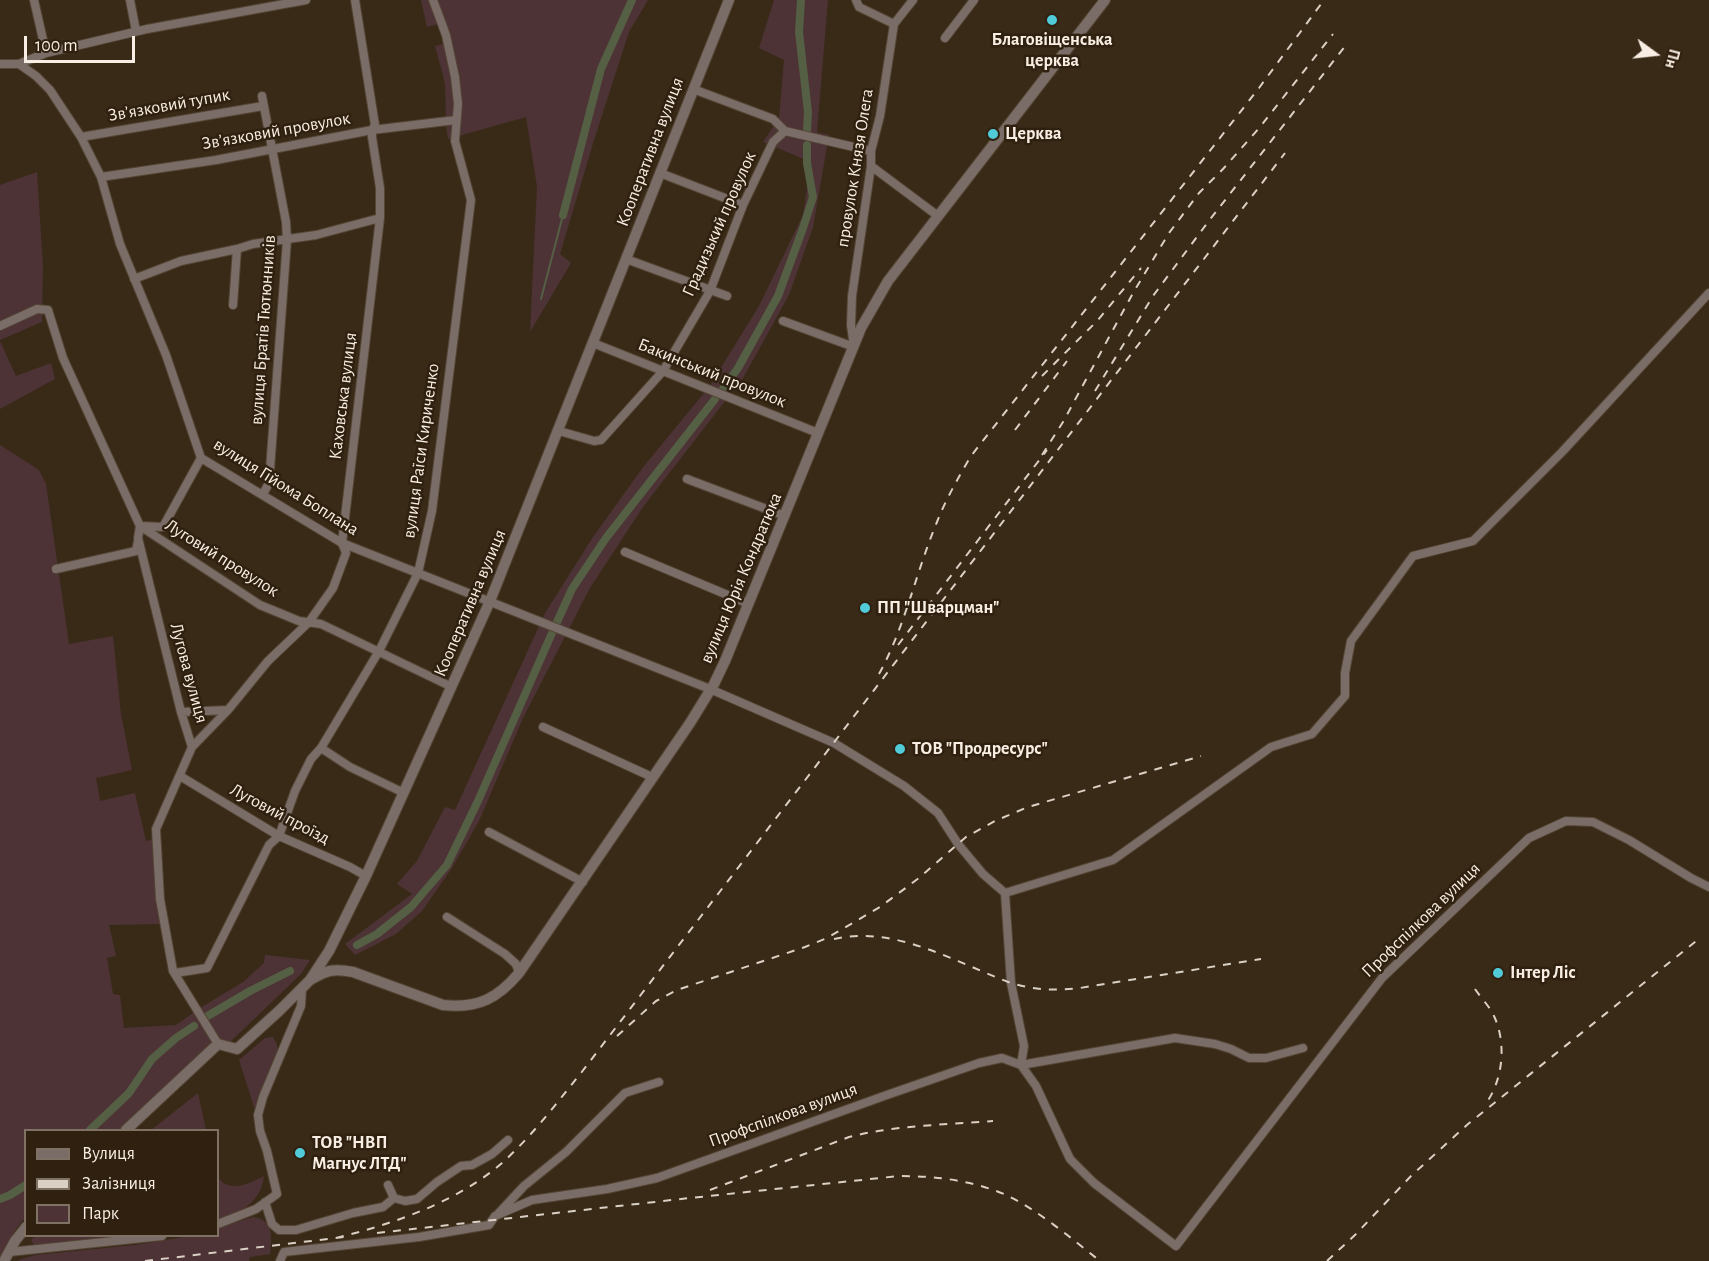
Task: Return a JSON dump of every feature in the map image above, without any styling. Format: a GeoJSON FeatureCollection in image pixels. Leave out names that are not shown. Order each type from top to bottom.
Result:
{"type":"FeatureCollection","features":[{"type":"Feature","properties":{"kind":"street"},"geometry":{"type":"LineString","coordinates":[[34,0],[46,53]]}},
{"type":"Feature","properties":{"kind":"street"},"geometry":{"type":"LineString","coordinates":[[130,0],[136,32]]}},
{"type":"Feature","properties":{"kind":"street"},"geometry":{"type":"LineString","coordinates":[[0,64],[18,64],[46,53],[136,32],[306,0]]}},
{"type":"Feature","properties":{"kind":"street","name":"Каховська вулиця"},"geometry":{"type":"LineString","coordinates":[[192,747],[228,710],[268,662],[309,622],[333,588],[346,553],[342,543],[380,218],[380,188],[372,130],[375,125],[355,0]]}},
{"type":"Feature","properties":{"kind":"street","name":"вулиця Раїси Кириченко"},"geometry":{"type":"LineString","coordinates":[[175,974],[207,969],[269,845],[279,836],[311,759],[321,748],[379,651],[418,573],[432,511],[471,200],[455,141],[458,104],[455,76],[446,35],[433,0]]}},
{"type":"Feature","properties":{"kind":"street","name":"Кооперативна вулиця"},"geometry":{"type":"LineString","coordinates":[[218,1044],[237,1049],[310,980],[329,951],[366,876],[490,601],[729,0]]}},
{"type":"Feature","properties":{"kind":"street"},"geometry":{"type":"LineString","coordinates":[[856,0],[859,7],[894,24]]}},
{"type":"Feature","properties":{"kind":"street","name":"провулок Князя Олега"},"geometry":{"type":"LineString","coordinates":[[855,347],[851,325],[852,296],[871,166],[871,151],[880,116],[894,24],[913,0]]}},
{"type":"Feature","properties":{"kind":"street"},"geometry":{"type":"LineString","coordinates":[[945,38],[974,0]]}},
{"type":"Feature","properties":{"kind":"street","name":"вулиця Юрія Кондратюка"},"geometry":{"type":"LineString","coordinates":[[342,970],[443,1005],[454,1006],[486,1001],[506,988],[519,973],[695,715],[725,661],[861,328],[888,281],[1102,1]]}},
{"type":"Feature","properties":{"kind":"street","name":"вулиця Гійома Боплана"},"geometry":{"type":"LineString","coordinates":[[18,64],[36,76],[50,90],[81,137],[101,177],[120,244],[166,355],[201,458],[342,543],[710,689],[834,743],[904,786],[938,813],[957,844],[983,874],[1005,892]]}},
{"type":"Feature","properties":{"kind":"street"},"geometry":{"type":"LineString","coordinates":[[693,88],[773,119],[785,131],[871,151]]}},
{"type":"Feature","properties":{"kind":"street","name":"Звʼязковий тупик"},"geometry":{"type":"LineString","coordinates":[[81,137],[262,101]]}},
{"type":"Feature","properties":{"kind":"street","name":"вулиця Братів Тютюнників"},"geometry":{"type":"LineString","coordinates":[[262,101],[286,222],[287,240],[269,483],[263,494]]}},
{"type":"Feature","properties":{"kind":"street","name":"Звʼязковий провулок"},"geometry":{"type":"LineString","coordinates":[[101,177],[216,160],[372,130],[456,120]]}},
{"type":"Feature","properties":{"kind":"street","name":"Градизький провулок"},"geometry":{"type":"LineString","coordinates":[[559,431],[594,441],[601,440],[663,371],[710,291],[743,205],[773,142],[785,131]]}},
{"type":"Feature","properties":{"kind":"street"},"geometry":{"type":"LineString","coordinates":[[871,166],[938,216]]}},
{"type":"Feature","properties":{"kind":"street"},"geometry":{"type":"LineString","coordinates":[[660,173],[743,205]]}},
{"type":"Feature","properties":{"kind":"street"},"geometry":{"type":"LineString","coordinates":[[134,279],[182,261],[253,244],[316,235],[380,218]]}},
{"type":"Feature","properties":{"kind":"street"},"geometry":{"type":"LineString","coordinates":[[233,304],[237,249]]}},
{"type":"Feature","properties":{"kind":"street"},"geometry":{"type":"LineString","coordinates":[[626,259],[727,296]]}},
{"type":"Feature","properties":{"kind":"street"},"geometry":{"type":"LineString","coordinates":[[1021,1065],[1024,1046],[1011,983],[1005,892],[1113,860],[1271,747],[1312,734],[1346,696],[1345,673],[1351,641],[1413,556],[1473,541],[1562,452],[1709,293]]}},
{"type":"Feature","properties":{"kind":"street","name":"Лугова вулиця"},"geometry":{"type":"LineString","coordinates":[[0,326],[37,309],[48,310],[63,358],[140,526],[138,538],[181,712],[192,747],[156,829],[160,899],[175,974],[218,1044]]}},
{"type":"Feature","properties":{"kind":"street"},"geometry":{"type":"LineString","coordinates":[[783,321],[855,347]]}},
{"type":"Feature","properties":{"kind":"street","name":"Бакинський провулок"},"geometry":{"type":"LineString","coordinates":[[593,343],[818,433]]}},
{"type":"Feature","properties":{"kind":"street"},"geometry":{"type":"LineString","coordinates":[[56,569],[136,551],[140,526],[164,527],[201,458]]}},
{"type":"Feature","properties":{"kind":"street"},"geometry":{"type":"LineString","coordinates":[[687,479],[785,516]]}},
{"type":"Feature","properties":{"kind":"street","name":"Луговий провулок"},"geometry":{"type":"LineString","coordinates":[[140,526],[260,605],[299,621],[321,624],[452,687]]}},
{"type":"Feature","properties":{"kind":"street"},"geometry":{"type":"LineString","coordinates":[[625,552],[749,604]]}},
{"type":"Feature","properties":{"kind":"street"},"geometry":{"type":"LineString","coordinates":[[181,712],[228,710]]}},
{"type":"Feature","properties":{"kind":"street"},"geometry":{"type":"LineString","coordinates":[[543,727],[652,777]]}},
{"type":"Feature","properties":{"kind":"street"},"geometry":{"type":"LineString","coordinates":[[321,748],[350,767],[404,794]]}},
{"type":"Feature","properties":{"kind":"street","name":"Луговий проїзд"},"geometry":{"type":"LineString","coordinates":[[180,776],[279,836],[366,876]]}},
{"type":"Feature","properties":{"kind":"street","name":"Профспілкова вулиця"},"geometry":{"type":"LineString","coordinates":[[280,1261],[284,1252],[419,1237],[489,1225],[495,1216],[532,1200],[607,1189],[657,1178],[884,1096],[1002,1058],[1021,1065],[1036,1086],[1070,1159],[1094,1183],[1176,1246],[1382,978],[1529,838],[1566,821],[1593,822],[1629,840],[1691,879],[1709,887]]}},
{"type":"Feature","properties":{"kind":"street"},"geometry":{"type":"LineString","coordinates":[[489,832],[583,882]]}},
{"type":"Feature","properties":{"kind":"street"},"geometry":{"type":"LineString","coordinates":[[447,917],[506,954],[516,964],[519,973]]}},
{"type":"Feature","properties":{"kind":"street"},"geometry":{"type":"LineString","coordinates":[[310,980],[323,972],[342,970],[329,951]]}},
{"type":"Feature","properties":{"kind":"street"},"geometry":{"type":"LineString","coordinates":[[219,1224],[256,1209],[277,1194],[260,1131],[258,1114],[301,1006],[302,989]]}},
{"type":"Feature","properties":{"kind":"street","name":"Профспілкова вулиця"},"geometry":{"type":"LineString","coordinates":[[1021,1065],[1175,1038],[1215,1044],[1249,1058],[1266,1058],[1303,1048]]}},
{"type":"Feature","properties":{"kind":"street"},"geometry":{"type":"LineString","coordinates":[[128,1129],[218,1044]]}},
{"type":"Feature","properties":{"kind":"street"},"geometry":{"type":"LineString","coordinates":[[495,1216],[524,1186],[566,1152],[625,1093],[658,1082]]}},
{"type":"Feature","properties":{"kind":"street"},"geometry":{"type":"LineString","coordinates":[[388,1185],[394,1198],[405,1201],[417,1199],[460,1166],[472,1165],[492,1154],[508,1140]]}},
{"type":"Feature","properties":{"kind":"street"},"geometry":{"type":"LineString","coordinates":[[265,1202],[272,1224],[279,1230],[296,1230],[353,1213],[383,1208],[394,1198]]}},
{"type":"Feature","properties":{"kind":"street"},"geometry":{"type":"LineString","coordinates":[[6,1256],[24,1230]]}},
{"type":"Feature","properties":{"kind":"street"},"geometry":{"type":"LineString","coordinates":[[6,1256],[154,1237]]}},
{"type":"Feature","properties":{"kind":"green space"},"geometry":{"type":"Polygon","coordinates":[[[421,0],[648,0],[629,32],[560,254],[571,263],[530,332],[537,187],[526,117],[448,139],[445,85],[435,46],[444,44],[439,24],[427,27],[421,0]]]}},
{"type":"Feature","properties":{"kind":"green space"},"geometry":{"type":"Polygon","coordinates":[[[774,0],[828,0],[817,132],[829,135],[813,227],[789,295],[743,378],[643,507],[590,588],[523,718],[479,821],[452,868],[422,911],[396,934],[355,955],[345,944],[412,894],[397,884],[417,861],[445,807],[455,810],[545,613],[593,537],[644,466],[709,387],[759,306],[803,215],[811,162],[763,142],[779,118],[784,60],[759,48],[774,0]]]}},
{"type":"Feature","properties":{"kind":"green space"},"geometry":{"type":"Polygon","coordinates":[[[37,172],[43,265],[42,322],[0,340],[0,185],[37,172]]]}},
{"type":"Feature","properties":{"kind":"green space"},"geometry":{"type":"Polygon","coordinates":[[[0,341],[16,376],[51,363],[55,379],[0,409],[0,341]]]}},
{"type":"Feature","properties":{"kind":"green space"},"geometry":{"type":"Polygon","coordinates":[[[0,445],[39,470],[46,484],[69,644],[113,636],[121,714],[132,770],[96,778],[100,801],[135,793],[146,841],[154,839],[162,924],[109,925],[116,956],[107,958],[113,994],[120,995],[124,1028],[176,1025],[243,982],[264,963],[265,955],[310,960],[301,974],[229,1043],[123,1129],[24,1129],[24,1219],[15,1230],[0,1259],[0,445]]]}},
{"type":"Feature","properties":{"kind":"green space"},"geometry":{"type":"Polygon","coordinates":[[[273,1037],[278,1053],[255,1110],[239,1060],[265,1038],[273,1037]]]}},
{"type":"Feature","properties":{"kind":"green space"},"geometry":{"type":"Polygon","coordinates":[[[198,1093],[206,1129],[152,1129],[198,1093]]]}},
{"type":"Feature","properties":{"kind":"green space"},"geometry":{"type":"Polygon","coordinates":[[[264,1176],[259,1193],[248,1205],[242,1210],[219,1219],[219,1179],[228,1185],[246,1184],[264,1176]]]}},
{"type":"Feature","properties":{"kind":"green space"},"geometry":{"type":"Polygon","coordinates":[[[253,1217],[260,1219],[268,1225],[270,1230],[270,1254],[250,1257],[249,1261],[18,1261],[36,1255],[135,1245],[184,1237],[219,1237],[219,1228],[253,1217]]]}},
{"type":"Feature","properties":{"kind":"green space"},"geometry":{"type":"Polygon","coordinates":[[[34,1237],[110,1237],[34,1245],[31,1240],[34,1237]]]}},
{"type":"Feature","properties":{"kind":"waterway"},"geometry":{"type":"LineString","coordinates":[[563,215],[601,69],[632,0]]}},
{"type":"Feature","properties":{"kind":"waterway"},"geometry":{"type":"LineString","coordinates":[[801,0],[799,32],[808,112],[807,130]]}},
{"type":"Feature","properties":{"kind":"waterway"},"geometry":{"type":"LineString","coordinates":[[722,390],[738,368],[778,296],[803,228],[813,197],[807,163],[807,145]]}},
{"type":"Feature","properties":{"kind":"waterway"},"geometry":{"type":"LineString","coordinates":[[541,299],[563,215]]}},
{"type":"Feature","properties":{"kind":"waterway"},"geometry":{"type":"LineString","coordinates":[[557,622],[572,589],[606,538],[715,399]]}},
{"type":"Feature","properties":{"kind":"waterway"},"geometry":{"type":"LineString","coordinates":[[357,945],[377,934],[411,907],[447,865],[478,801],[552,633]]}},
{"type":"Feature","properties":{"kind":"waterway"},"geometry":{"type":"LineString","coordinates":[[206,1017],[290,971]]}},
{"type":"Feature","properties":{"kind":"waterway"},"geometry":{"type":"LineString","coordinates":[[91,1129],[129,1093],[152,1059],[194,1026]]}},
{"type":"Feature","properties":{"kind":"waterway"},"geometry":{"type":"LineString","coordinates":[[0,1199],[24,1186]]}},
{"type":"Feature","properties":{"kind":"railway"},"geometry":{"type":"LineString","coordinates":[[879,674],[896,637],[941,513],[971,456],[1259,88],[1324,0]]}},
{"type":"Feature","properties":{"kind":"railway"},"geometry":{"type":"LineString","coordinates":[[1042,455],[1063,422],[1133,293],[1169,233],[1199,193],[1260,127],[1333,34]]}},
{"type":"Feature","properties":{"kind":"railway"},"geometry":{"type":"LineString","coordinates":[[1095,391],[1153,296],[1346,45]]}},
{"type":"Feature","properties":{"kind":"railway"},"geometry":{"type":"LineString","coordinates":[[336,1238],[380,1226],[445,1200],[484,1177],[513,1153],[534,1131],[581,1073],[1285,153]]}},
{"type":"Feature","properties":{"kind":"railway"},"geometry":{"type":"LineString","coordinates":[[1042,376],[1098,320],[1141,268]]}},
{"type":"Feature","properties":{"kind":"railway"},"geometry":{"type":"LineString","coordinates":[[1015,430],[1067,361]]}},
{"type":"Feature","properties":{"kind":"railway"},"geometry":{"type":"LineString","coordinates":[[898,645],[1047,450]]}},
{"type":"Feature","properties":{"kind":"railway"},"geometry":{"type":"LineString","coordinates":[[617,1036],[656,1001],[677,990],[827,938],[880,907],[919,878],[966,837],[995,821],[1028,807],[1201,756]]}},
{"type":"Feature","properties":{"kind":"railway"},"geometry":{"type":"LineString","coordinates":[[834,939],[857,936],[902,941],[946,956],[1011,983],[1045,989],[1080,988],[1261,959]]}},
{"type":"Feature","properties":{"kind":"railway"},"geometry":{"type":"LineString","coordinates":[[1327,1261],[1411,1176],[1468,1124],[1700,938]]}},
{"type":"Feature","properties":{"kind":"railway"},"geometry":{"type":"LineString","coordinates":[[1475,989],[1494,1016],[1502,1050],[1499,1074],[1484,1106]]}},
{"type":"Feature","properties":{"kind":"railway"},"geometry":{"type":"LineString","coordinates":[[710,1190],[849,1137],[903,1128],[993,1121]]}},
{"type":"Feature","properties":{"kind":"railway"},"geometry":{"type":"LineString","coordinates":[[377,1233],[912,1176],[965,1182],[1004,1194],[1041,1216],[1100,1261]]}},
{"type":"Feature","properties":{"kind":"railway"},"geometry":{"type":"LineString","coordinates":[[145,1261],[344,1237]]}},
{"type":"Feature","properties":{"kind":"place","name":"Благовіщенська церква"},"geometry":{"type":"Point","coordinates":[1052,20]}},
{"type":"Feature","properties":{"kind":"place","name":"Церква"},"geometry":{"type":"Point","coordinates":[993,134]}},
{"type":"Feature","properties":{"kind":"place","name":"ПП \"Шварцман\""},"geometry":{"type":"Point","coordinates":[865,608]}},
{"type":"Feature","properties":{"kind":"place","name":"ТОВ \"Продресурс\""},"geometry":{"type":"Point","coordinates":[900,749]}},
{"type":"Feature","properties":{"kind":"place","name":"Інтер Ліс"},"geometry":{"type":"Point","coordinates":[1498,973]}},
{"type":"Feature","properties":{"kind":"place","name":"ТОВ \"НВП Магнус ЛТД\""},"geometry":{"type":"Point","coordinates":[300,1153]}}]}
